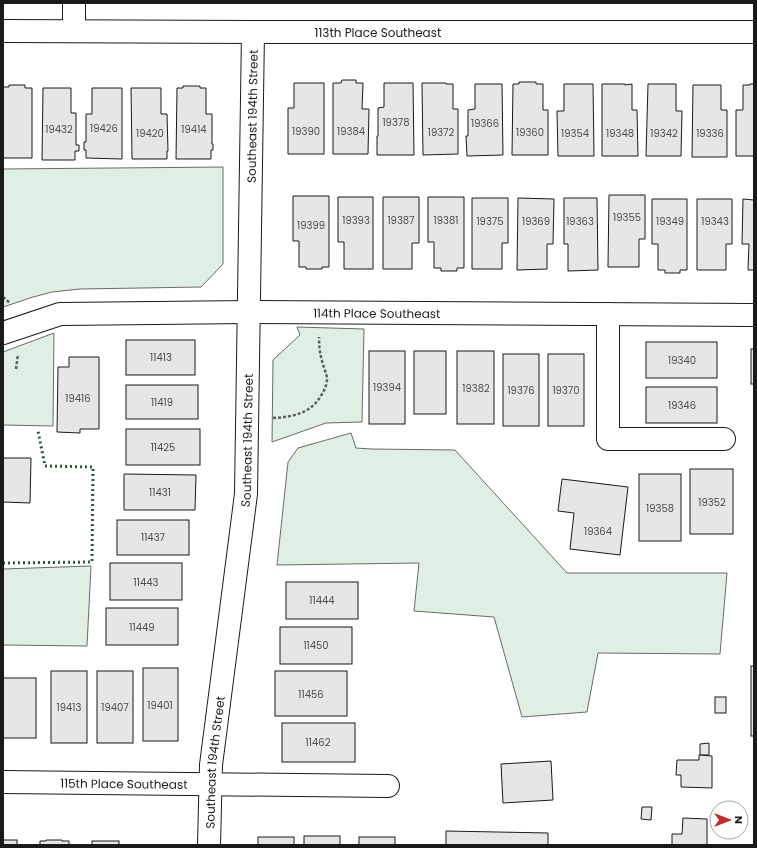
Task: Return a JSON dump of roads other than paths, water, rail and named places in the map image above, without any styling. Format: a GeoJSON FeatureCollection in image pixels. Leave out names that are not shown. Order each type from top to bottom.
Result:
{"type":"FeatureCollection","features":[{"type":"Feature","properties":{"kind":"street"},"geometry":{"type":"LineString","coordinates":[[74,3],[74,31]]}},
{"type":"Feature","properties":{"kind":"street","name":"113th Place Southeast"},"geometry":{"type":"LineString","coordinates":[[3,31],[754,32]]}},
{"type":"Feature","properties":{"kind":"street","name":"Southeast 194th Street"},"geometry":{"type":"LineString","coordinates":[[209,845],[211,765],[246,494],[253,32]]}},
{"type":"Feature","properties":{"kind":"street","name":"114th Place Southeast"},"geometry":{"type":"LineString","coordinates":[[3,333],[60,314],[320,312],[754,315]]}},
{"type":"Feature","properties":{"kind":"street"},"geometry":{"type":"LineString","coordinates":[[608,314],[608,439],[724,439]]}},
{"type":"Feature","properties":{"kind":"street","name":"115th Place Southeast"},"geometry":{"type":"LineString","coordinates":[[3,782],[388,786]]}}]}
